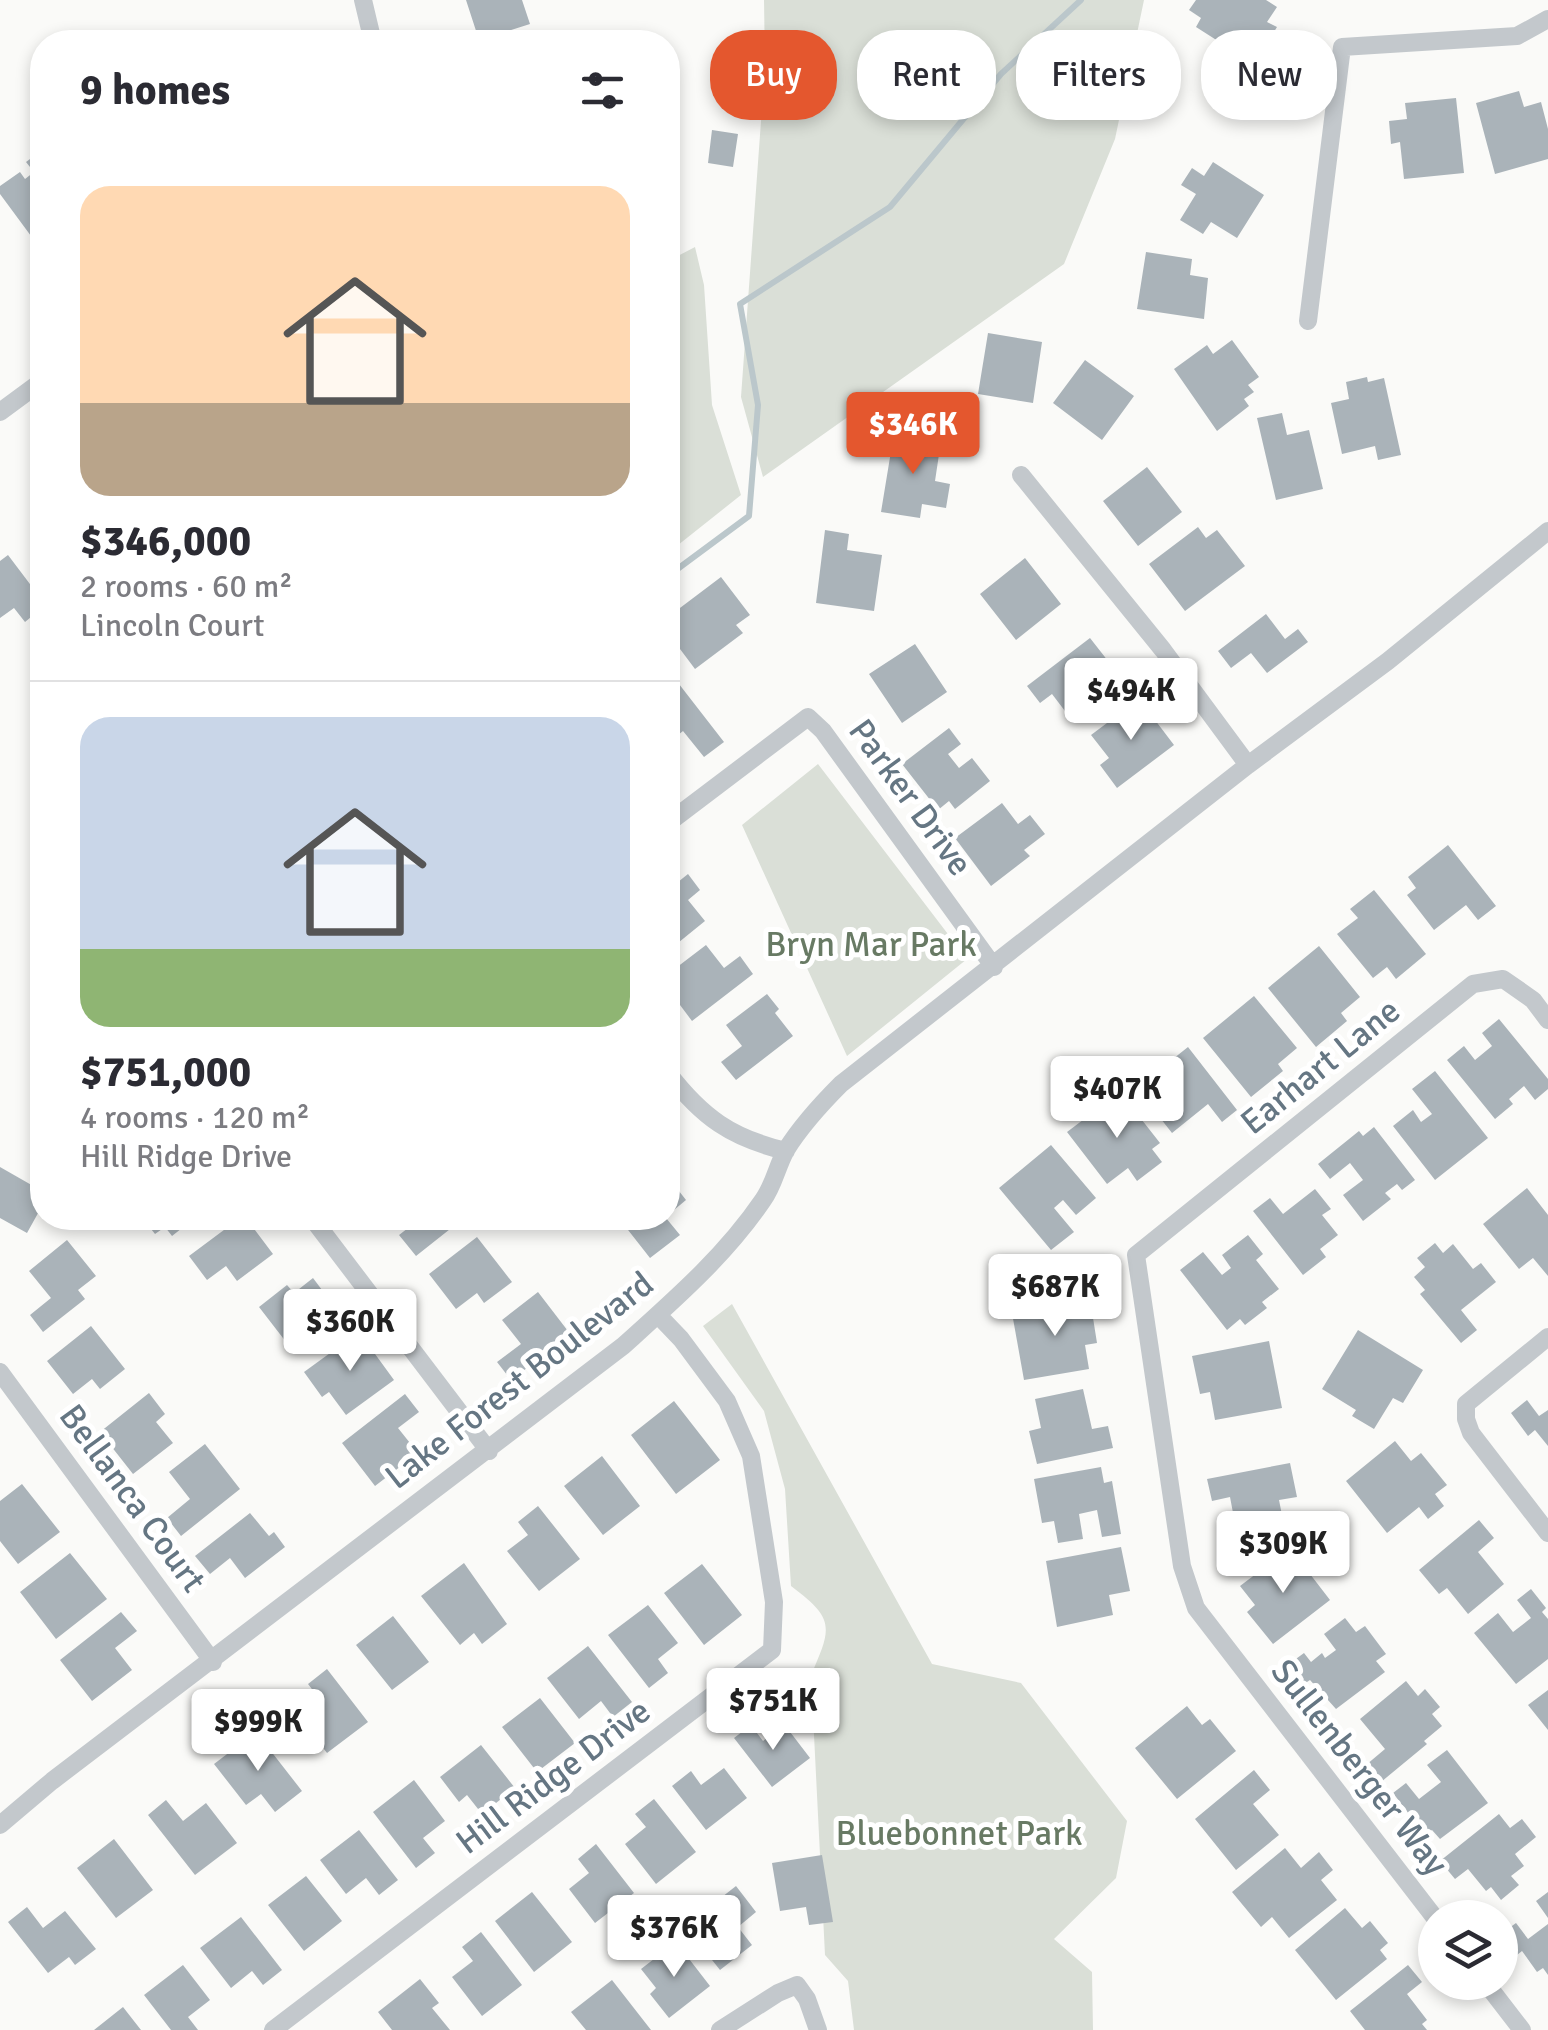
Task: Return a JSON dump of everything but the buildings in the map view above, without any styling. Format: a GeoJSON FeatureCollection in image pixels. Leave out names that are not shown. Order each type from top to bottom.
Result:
{"type":"FeatureCollection","features":[{"type":"Feature","properties":{"kind":"street"},"geometry":{"type":"LineString","coordinates":[[363,0],[370,30]]}},
{"type":"Feature","properties":{"kind":"street"},"geometry":{"type":"LineString","coordinates":[[1308,321],[1342,47],[1517,36],[1548,19]]}},
{"type":"Feature","properties":{"kind":"street"},"geometry":{"type":"LineString","coordinates":[[0,412],[30,390]]}},
{"type":"Feature","properties":{"kind":"street"},"geometry":{"type":"LineString","coordinates":[[1020,475],[1163,650],[1248,765]]}},
{"type":"Feature","properties":{"kind":"street","name":"Lake Forest Boulevard"},"geometry":{"type":"LineString","coordinates":[[0,1826],[52,1782],[624,1346],[737,1234],[766,1196],[786,1151],[841,1084],[1248,765],[1388,661],[1548,531]]}},
{"type":"Feature","properties":{"kind":"street","name":"Parker Drive"},"geometry":{"type":"LineString","coordinates":[[680,813],[808,717],[824,730],[994,967]]}},
{"type":"Feature","properties":{"kind":"street","name":"Earhart Lane"},"geometry":{"type":"LineString","coordinates":[[1136,1254],[1473,984],[1503,979],[1533,1000],[1548,1020]]}},
{"type":"Feature","properties":{"kind":"street"},"geometry":{"type":"LineString","coordinates":[[680,1088],[717,1124],[752,1143],[786,1151]]}},
{"type":"Feature","properties":{"kind":"street"},"geometry":{"type":"LineString","coordinates":[[321,1230],[489,1451]]}},
{"type":"Feature","properties":{"kind":"street","name":"Sullenberger Way"},"geometry":{"type":"LineString","coordinates":[[1136,1254],[1182,1566],[1196,1608],[1421,1900]]}},
{"type":"Feature","properties":{"kind":"street","name":"Hill Ridge Drive"},"geometry":{"type":"LineString","coordinates":[[273,2030],[772,1650],[774,1602],[746,1441],[727,1401],[658,1315]]}},
{"type":"Feature","properties":{"kind":"street"},"geometry":{"type":"LineString","coordinates":[[1548,1337],[1466,1404],[1471,1433],[1548,1532]]}},
{"type":"Feature","properties":{"kind":"street","name":"Bellanca Court"},"geometry":{"type":"LineString","coordinates":[[0,1372],[213,1662]]}},
{"type":"Feature","properties":{"kind":"street"},"geometry":{"type":"LineString","coordinates":[[720,2030],[778,1993],[797,1986],[818,2030]]}},
{"type":"Feature","properties":{"kind":"street"},"geometry":{"type":"LineString","coordinates":[[1499,2000],[1522,2030]]}},
{"type":"Feature","properties":{"kind":"green space"},"geometry":{"type":"Polygon","coordinates":[[[764,0],[1144,0],[1138,30],[1016,30],[1016,120],[1119,120],[1115,139],[1064,264],[763,477],[741,397],[761,120],[837,120],[837,30],[764,30],[764,0]]]}},
{"type":"Feature","properties":{"kind":"green space"},"geometry":{"type":"Polygon","coordinates":[[[695,247],[704,285],[712,405],[741,495],[680,543],[680,255],[695,247]]]}},
{"type":"Feature","properties":{"kind":"green space","name":"Bryn Mar Park"},"geometry":{"type":"Polygon","coordinates":[[[818,764],[967,959],[847,1056],[742,825],[818,764]]]}},
{"type":"Feature","properties":{"kind":"green space","name":"Bluebonnet Park"},"geometry":{"type":"Polygon","coordinates":[[[732,1304],[932,1664],[1021,1683],[1127,1821],[1116,1878],[1054,1939],[1092,1972],[1093,2030],[854,2030],[848,1981],[825,1955],[811,1675],[823,1645],[825,1625],[816,1607],[791,1586],[785,1489],[764,1411],[703,1326],[732,1304]]]}},
{"type":"Feature","properties":{"kind":"waterway"},"geometry":{"type":"LineString","coordinates":[[680,567],[749,516],[758,405],[740,304],[890,207],[1001,74],[1081,0]]}}]}
